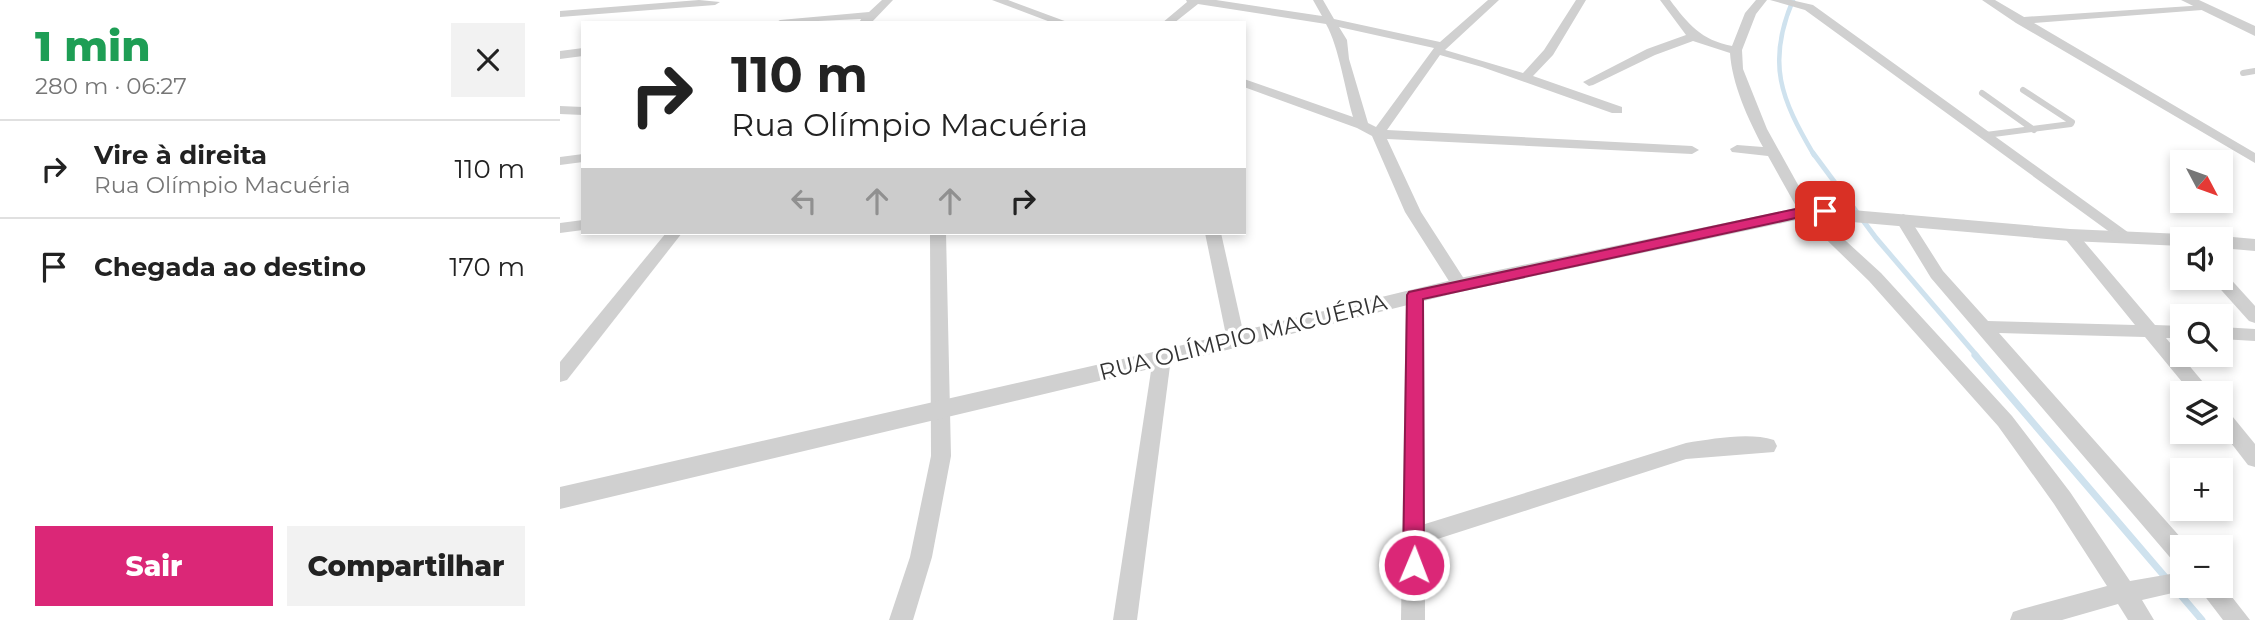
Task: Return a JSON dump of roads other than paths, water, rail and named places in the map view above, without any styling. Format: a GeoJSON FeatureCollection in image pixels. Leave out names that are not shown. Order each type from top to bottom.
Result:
{"type":"FeatureCollection","features":[{"type":"Feature","properties":{"kind":"street"},"geometry":{"type":"LineString","coordinates":[[824,21],[868,19],[888,0]]}},
{"type":"Feature","properties":{"kind":"street"},"geometry":{"type":"LineString","coordinates":[[997,0],[1059,21]]}},
{"type":"Feature","properties":{"kind":"street"},"geometry":{"type":"LineString","coordinates":[[1191,0],[1262,8],[1439,48],[1617,110]]}},
{"type":"Feature","properties":{"kind":"street"},"geometry":{"type":"LineString","coordinates":[[1170,21],[1196,0]]}},
{"type":"Feature","properties":{"kind":"street"},"geometry":{"type":"LineString","coordinates":[[1318,0],[1341,40],[1343,59],[1362,125]]}},
{"type":"Feature","properties":{"kind":"street"},"geometry":{"type":"LineString","coordinates":[[1378,134],[1439,48],[1494,0]]}},
{"type":"Feature","properties":{"kind":"street"},"geometry":{"type":"LineString","coordinates":[[1524,79],[1549,52],[1581,0]]}},
{"type":"Feature","properties":{"kind":"street"},"geometry":{"type":"LineString","coordinates":[[1665,0],[1693,37],[1710,46],[1735,50]]}},
{"type":"Feature","properties":{"kind":"street"},"geometry":{"type":"LineString","coordinates":[[1762,0],[1751,13],[1735,50],[1737,69],[1745,95],[1771,152],[1815,211],[2005,421],[2062,498],[2142,620]]}},
{"type":"Feature","properties":{"kind":"street"},"geometry":{"type":"LineString","coordinates":[[1775,0],[1811,4],[2128,238]]}},
{"type":"Feature","properties":{"kind":"street"},"geometry":{"type":"LineString","coordinates":[[1987,0],[2255,159]]}},
{"type":"Feature","properties":{"kind":"street"},"geometry":{"type":"LineString","coordinates":[[560,14],[645,4],[715,2]]}},
{"type":"Feature","properties":{"kind":"street"},"geometry":{"type":"LineString","coordinates":[[2020,21],[2192,2],[2255,32]]}},
{"type":"Feature","properties":{"kind":"street"},"geometry":{"type":"LineString","coordinates":[[1589,82],[1651,52],[1693,37]]}},
{"type":"Feature","properties":{"kind":"street"},"geometry":{"type":"LineString","coordinates":[[560,55],[581,52]]}},
{"type":"Feature","properties":{"kind":"street"},"geometry":{"type":"LineString","coordinates":[[1246,84],[1362,125],[1378,134],[1692,150]]}},
{"type":"Feature","properties":{"kind":"street"},"geometry":{"type":"LineString","coordinates":[[560,110],[581,111]]}},
{"type":"Feature","properties":{"kind":"street"},"geometry":{"type":"LineString","coordinates":[[1378,134],[1413,212],[1460,285]]}},
{"type":"Feature","properties":{"kind":"street"},"geometry":{"type":"LineString","coordinates":[[1737,149],[1771,152]]}},
{"type":"Feature","properties":{"kind":"street"},"geometry":{"type":"LineString","coordinates":[[560,161],[581,158]]}},
{"type":"Feature","properties":{"kind":"street","name":"RUA OLÍMPIO MACUÉRIA"},"geometry":{"type":"LineString","coordinates":[[560,498],[1162,358],[1415,295],[1815,211],[2070,234],[2170,240]]}},
{"type":"Feature","properties":{"kind":"street"},"geometry":{"type":"LineString","coordinates":[[1896,218],[1937,274],[2170,541]]}},
{"type":"Feature","properties":{"kind":"street"},"geometry":{"type":"LineString","coordinates":[[560,228],[581,225]]}},
{"type":"Feature","properties":{"kind":"street"},"geometry":{"type":"LineString","coordinates":[[2070,234],[2193,381]]}},
{"type":"Feature","properties":{"kind":"street"},"geometry":{"type":"LineString","coordinates":[[560,375],[672,235]]}},
{"type":"Feature","properties":{"kind":"street"},"geometry":{"type":"LineString","coordinates":[[901,620],[921,557],[941,456],[938,410],[938,235]]}},
{"type":"Feature","properties":{"kind":"street"},"geometry":{"type":"LineString","coordinates":[[1213,235],[1236,340]]}},
{"type":"Feature","properties":{"kind":"street"},"geometry":{"type":"LineString","coordinates":[[2233,243],[2255,245]]}},
{"type":"Feature","properties":{"kind":"street"},"geometry":{"type":"LineString","coordinates":[[2231,290],[2255,317]]}},
{"type":"Feature","properties":{"kind":"street"},"geometry":{"type":"LineString","coordinates":[[1413,620],[1415,295]]}},
{"type":"Feature","properties":{"kind":"street"},"geometry":{"type":"LineString","coordinates":[[1984,327],[2170,331]]}},
{"type":"Feature","properties":{"kind":"street"},"geometry":{"type":"LineString","coordinates":[[2233,334],[2255,335]]}},
{"type":"Feature","properties":{"kind":"street"},"geometry":{"type":"LineString","coordinates":[[1125,620],[1162,358]]}},
{"type":"Feature","properties":{"kind":"street"},"geometry":{"type":"LineString","coordinates":[[2233,431],[2255,459]]}},
{"type":"Feature","properties":{"kind":"street"},"geometry":{"type":"LineString","coordinates":[[1414,537],[1686,451],[1723,446],[1767,446]]}},
{"type":"Feature","properties":{"kind":"street"},"geometry":{"type":"LineString","coordinates":[[2022,620],[2122,593],[2170,584]]}},
{"type":"Feature","properties":{"kind":"street"},"geometry":{"type":"LineString","coordinates":[[2219,598],[2238,620]]}},
{"type":"Feature","properties":{"kind":"lane"},"geometry":{"type":"LineString","coordinates":[[2243,73],[2255,71]]}},
{"type":"Feature","properties":{"kind":"lane"},"geometry":{"type":"LineString","coordinates":[[1986,135],[2066,126],[2071,121],[2024,90]]}},
{"type":"Feature","properties":{"kind":"lane"},"geometry":{"type":"LineString","coordinates":[[1982,93],[2034,130]]}},
{"type":"Feature","properties":{"kind":"waterway"},"geometry":{"type":"LineString","coordinates":[[1793,0],[1780,43],[1781,80],[1793,116],[1814,155]]}},
{"type":"Feature","properties":{"kind":"waterway"},"geometry":{"type":"LineString","coordinates":[[1813,153],[1876,238],[1977,356]]}},
{"type":"Feature","properties":{"kind":"waterway"},"geometry":{"type":"LineString","coordinates":[[1975,355],[2202,620]]}}]}
